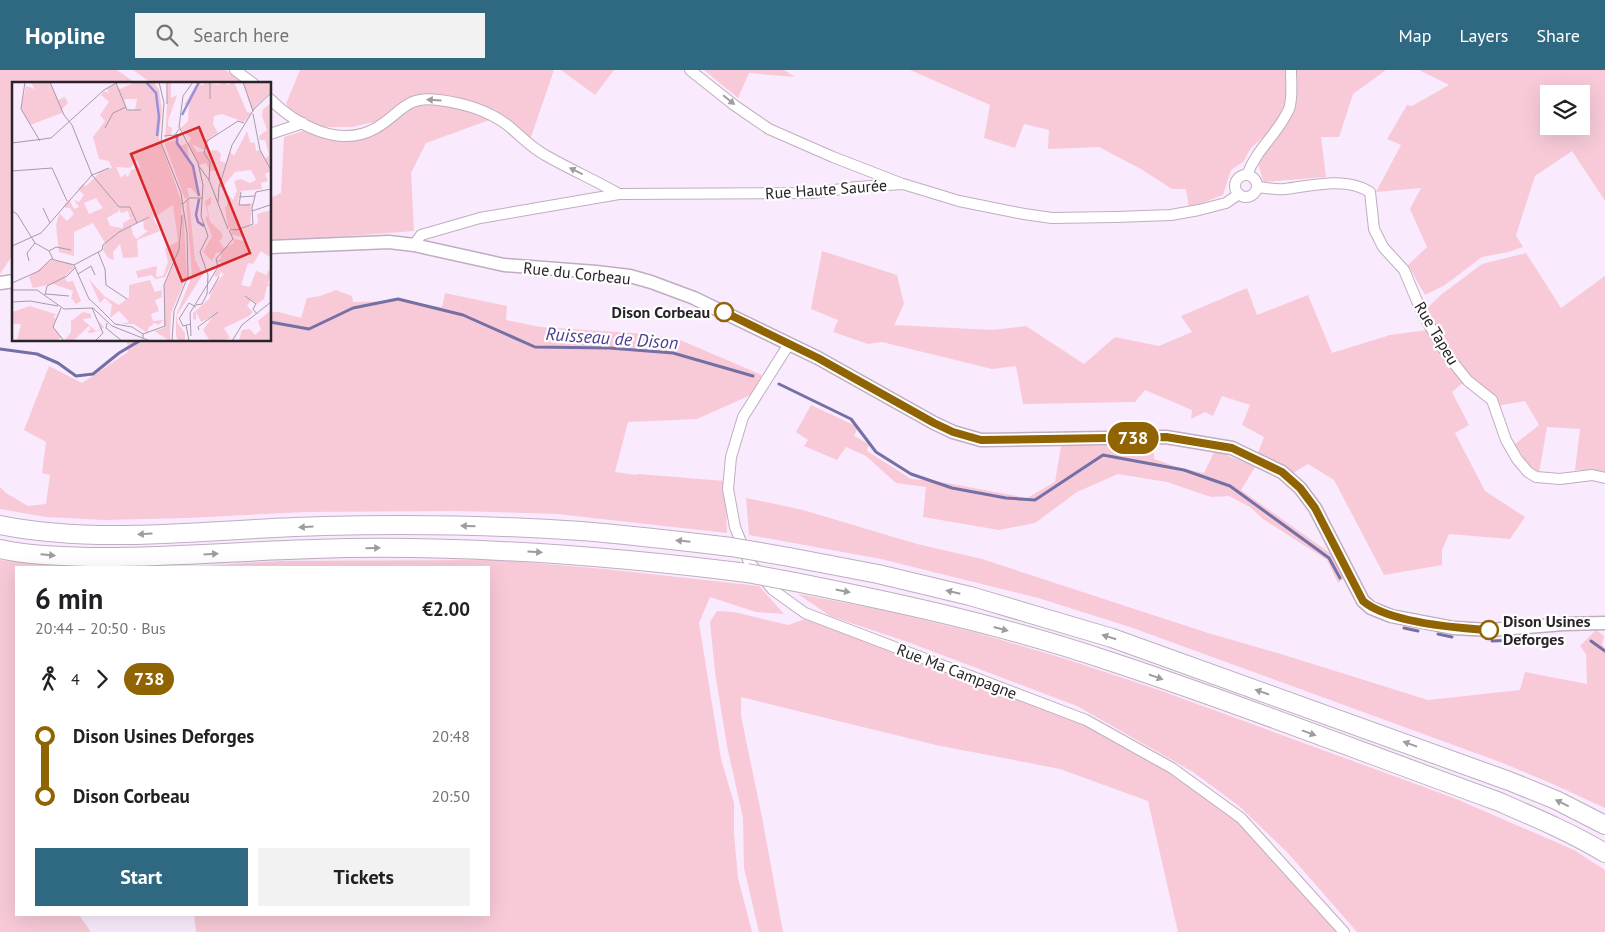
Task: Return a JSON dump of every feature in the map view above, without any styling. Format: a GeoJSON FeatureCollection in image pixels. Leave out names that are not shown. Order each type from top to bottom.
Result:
{"type":"FeatureCollection","features":[{"type":"Feature","properties":{"kind":"highway"},"geometry":{"type":"LineString","coordinates":[[0,525],[70,533],[132,535],[325,526],[409,524],[496,526],[580,531],[731,547],[790,557],[878,574],[970,596],[1112,638],[1509,781],[1556,800],[1605,825]]}},
{"type":"Feature","properties":{"kind":"highway"},"geometry":{"type":"LineString","coordinates":[[0,549],[66,556],[133,558],[314,548],[495,550],[644,560],[747,573],[795,582],[963,618],[1106,660],[1497,801],[1551,824],[1605,853]]}},
{"type":"Feature","properties":{"kind":"street"},"geometry":{"type":"LineString","coordinates":[[234,70],[251,82]]}},
{"type":"Feature","properties":{"kind":"street"},"geometry":{"type":"LineString","coordinates":[[690,70],[734,105],[770,129],[833,157],[903,184]]}},
{"type":"Feature","properties":{"kind":"street"},"geometry":{"type":"LineString","coordinates":[[1247,175],[1252,161],[1275,132],[1290,108],[1291,70]]}},
{"type":"Feature","properties":{"kind":"street"},"geometry":{"type":"LineString","coordinates":[[271,100],[291,117],[313,129],[327,133],[350,135],[363,134],[376,129],[405,105],[415,100],[438,100],[454,103],[486,112],[506,124],[543,155],[619,194]]}},
{"type":"Feature","properties":{"kind":"street"},"geometry":{"type":"LineString","coordinates":[[271,134],[303,123]]}},
{"type":"Feature","properties":{"kind":"street"},"geometry":{"type":"LineString","coordinates":[[1239,194],[1236,190],[1236,180],[1240,176],[1247,175],[1255,180],[1257,187]]}},
{"type":"Feature","properties":{"kind":"street","name":"Rue Haute Saurée"},"geometry":{"type":"LineString","coordinates":[[414,245],[421,235],[480,218],[619,194],[812,193],[857,187],[903,184],[959,201],[1024,214],[1052,218],[1116,218],[1171,215],[1200,210],[1226,204],[1239,194],[1246,197],[1253,194],[1257,187],[1283,189]]}},
{"type":"Feature","properties":{"kind":"street","name":"Rue Tapeu"},"geometry":{"type":"LineString","coordinates":[[1283,189],[1311,184],[1340,184],[1362,187],[1370,192],[1374,229],[1383,247],[1404,270],[1422,313],[1448,356],[1468,381],[1492,400],[1506,440],[1517,459],[1528,472],[1536,477],[1560,479],[1592,475],[1605,478]]}},
{"type":"Feature","properties":{"kind":"street","name":"Rue du Corbeau"},"geometry":{"type":"LineString","coordinates":[[271,247],[390,242],[414,245],[504,265],[630,276],[694,298],[818,358],[953,432],[981,440],[1166,437],[1232,448],[1282,472],[1300,488],[1315,508],[1363,601],[1371,608],[1391,616],[1454,628],[1490,630],[1605,623]]}},
{"type":"Feature","properties":{"kind":"street","name":"Rue Ma Campagne"},"geometry":{"type":"LineString","coordinates":[[789,344],[743,417],[732,457],[728,489],[735,527],[749,562],[773,590],[805,613],[1086,720],[1172,768],[1241,818],[1344,932]]}},
{"type":"Feature","properties":{"kind":"shaded area"},"geometry":{"type":"Polygon","coordinates":[[[0,70],[117,70],[134,82],[12,82],[12,256],[0,274],[0,70]]]}},
{"type":"Feature","properties":{"kind":"shaded area"},"geometry":{"type":"Polygon","coordinates":[[[133,70],[225,70],[243,82],[150,82],[133,70]]]}},
{"type":"Feature","properties":{"kind":"shaded area"},"geometry":{"type":"Polygon","coordinates":[[[300,70],[554,70],[530,140],[496,110],[453,99],[421,94],[403,103],[378,121],[352,127],[322,127],[294,114],[286,104],[300,70]]]}},
{"type":"Feature","properties":{"kind":"shaded area"},"geometry":{"type":"Polygon","coordinates":[[[561,70],[614,70],[595,95],[561,70]]]}},
{"type":"Feature","properties":{"kind":"shaded area"},"geometry":{"type":"Polygon","coordinates":[[[704,70],[784,70],[795,77],[749,73],[738,98],[704,70]]]}},
{"type":"Feature","properties":{"kind":"shaded area"},"geometry":{"type":"Polygon","coordinates":[[[910,70],[1286,70],[1287,100],[1273,128],[1251,148],[1243,162],[1231,170],[1223,195],[1189,208],[1186,189],[1172,189],[1141,169],[1099,147],[1048,149],[1049,130],[1024,124],[1015,148],[984,138],[990,105],[910,70]]]}},
{"type":"Feature","properties":{"kind":"shaded area"},"geometry":{"type":"Polygon","coordinates":[[[1297,70],[1386,70],[1353,94],[1339,137],[1321,137],[1326,177],[1263,182],[1258,162],[1295,107],[1297,70]]]}},
{"type":"Feature","properties":{"kind":"shaded area"},"geometry":{"type":"Polygon","coordinates":[[[1419,70],[1605,70],[1605,201],[1572,151],[1535,176],[1516,235],[1523,247],[1482,257],[1445,285],[1425,295],[1408,265],[1427,247],[1410,209],[1421,188],[1376,192],[1401,145],[1387,139],[1407,105],[1412,106],[1449,85],[1419,70]]]}},
{"type":"Feature","properties":{"kind":"shaded area"},"geometry":{"type":"Polygon","coordinates":[[[434,101],[495,118],[426,143],[411,173],[414,231],[271,242],[271,198],[281,193],[284,137],[303,131],[326,136],[350,138],[412,103],[434,101]]]}},
{"type":"Feature","properties":{"kind":"shaded area"},"geometry":{"type":"Polygon","coordinates":[[[822,251],[897,275],[904,304],[894,325],[993,330],[1026,326],[1084,364],[1115,337],[1159,346],[1192,332],[1181,316],[1247,288],[1257,315],[1308,295],[1332,353],[1390,335],[1428,330],[1464,382],[1452,392],[1469,425],[1455,433],[1485,491],[1525,517],[1510,539],[1449,534],[1442,550],[1442,565],[1384,575],[1334,480],[1308,464],[1293,473],[1258,453],[1264,437],[1242,425],[1250,405],[1222,396],[1213,416],[1205,412],[1191,419],[1192,410],[1145,390],[1135,402],[1023,404],[1016,366],[992,369],[882,342],[868,344],[833,332],[838,320],[811,309],[822,251]]]}},
{"type":"Feature","properties":{"kind":"shaded area"},"geometry":{"type":"Polygon","coordinates":[[[1526,253],[1561,308],[1605,276],[1605,472],[1575,470],[1580,429],[1547,427],[1539,473],[1527,463],[1515,444],[1539,425],[1525,401],[1497,406],[1492,397],[1464,366],[1425,310],[1442,294],[1482,264],[1526,253]]]}},
{"type":"Feature","properties":{"kind":"shaded area"},"geometry":{"type":"Polygon","coordinates":[[[336,290],[352,296],[353,302],[399,301],[442,307],[445,293],[507,306],[506,320],[541,327],[647,334],[680,340],[762,375],[753,394],[697,419],[628,422],[615,472],[725,481],[727,533],[557,514],[455,511],[305,512],[104,520],[46,517],[0,509],[0,487],[6,493],[28,506],[46,504],[50,475],[42,473],[46,442],[24,430],[49,366],[82,383],[128,352],[127,341],[271,341],[271,312],[279,312],[301,318],[307,298],[320,296],[336,290]]]}},
{"type":"Feature","properties":{"kind":"shaded area"},"geometry":{"type":"Polygon","coordinates":[[[811,405],[858,427],[854,436],[869,444],[867,451],[911,479],[936,481],[1027,498],[1055,482],[1061,446],[1154,445],[1154,459],[1180,468],[1204,473],[1215,450],[1255,467],[1241,490],[1334,556],[1343,579],[1338,583],[1327,560],[1263,519],[1250,507],[1229,496],[1211,497],[1167,482],[1118,474],[1077,492],[1035,523],[999,530],[923,517],[926,487],[896,483],[866,456],[846,447],[837,460],[804,446],[808,440],[796,432],[811,405]]]}},
{"type":"Feature","properties":{"kind":"shaded area"},"geometry":{"type":"Polygon","coordinates":[[[746,498],[803,510],[917,544],[982,559],[1208,633],[1428,700],[1520,690],[1525,672],[1587,684],[1586,654],[1580,646],[1596,630],[1604,636],[1602,645],[1605,648],[1605,808],[1500,762],[1130,627],[1038,598],[881,559],[749,535],[746,498]]]}},
{"type":"Feature","properties":{"kind":"shaded area"},"geometry":{"type":"Polygon","coordinates":[[[0,560],[61,566],[15,566],[15,916],[80,916],[91,932],[0,932],[0,560]]]}},
{"type":"Feature","properties":{"kind":"shaded area"},"geometry":{"type":"Polygon","coordinates":[[[498,560],[605,569],[759,586],[784,614],[756,612],[710,597],[699,623],[721,759],[734,803],[734,833],[738,878],[752,932],[196,932],[194,916],[490,916],[490,566],[202,566],[280,561],[498,560]]]}},
{"type":"Feature","properties":{"kind":"shaded area"},"geometry":{"type":"Polygon","coordinates":[[[798,594],[883,610],[981,634],[1069,660],[1159,690],[1454,798],[1574,850],[1605,870],[1605,932],[1357,932],[1288,853],[1239,806],[1193,772],[1077,706],[905,641],[830,616],[798,594]]]}},
{"type":"Feature","properties":{"kind":"shaded area"},"geometry":{"type":"Polygon","coordinates":[[[717,611],[734,612],[788,625],[805,619],[1061,713],[1116,739],[1178,774],[1243,827],[1341,932],[1178,932],[1148,801],[1060,769],[936,745],[741,697],[741,716],[783,932],[759,932],[744,868],[743,818],[727,746],[715,672],[710,622],[717,611]]]}},
{"type":"Feature","properties":{"kind":"waterway","name":"Ruisseau de Dison"},"geometry":{"type":"LineString","coordinates":[[271,322],[309,329],[353,308],[398,299],[463,315],[535,347],[609,348],[673,353],[753,376]]}},
{"type":"Feature","properties":{"kind":"waterway","name":"Ruisseau de Dison"},"geometry":{"type":"LineString","coordinates":[[0,349],[37,354],[58,363],[76,376],[93,374],[119,353],[139,341]]}},
{"type":"Feature","properties":{"kind":"waterway","name":"Ruisseau de Dison"},"geometry":{"type":"LineString","coordinates":[[779,384],[851,419],[876,452],[911,474],[952,488],[1006,498],[1035,500],[1103,455],[1184,470],[1230,486],[1329,558],[1340,578]]}},
{"type":"Feature","properties":{"kind":"waterway","name":"Ruisseau de Dison"},"geometry":{"type":"LineString","coordinates":[[1404,628],[1418,631]]}},
{"type":"Feature","properties":{"kind":"waterway","name":"Ruisseau de Dison"},"geometry":{"type":"LineString","coordinates":[[1438,634],[1452,637]]}},
{"type":"Feature","properties":{"kind":"waterway","name":"Ruisseau de Dison"},"geometry":{"type":"LineString","coordinates":[[1492,641],[1516,640]]}},
{"type":"Feature","properties":{"kind":"waterway","name":"Ruisseau de Dison"},"geometry":{"type":"LineString","coordinates":[[1591,641],[1605,651]]}},
{"type":"Feature","properties":{"kind":"bus line","name":"738"},"geometry":{"type":"LineString","coordinates":[[724,312],[818,358],[934,423],[953,432],[981,440],[1166,437],[1232,448],[1282,472],[1300,488],[1315,508],[1363,601],[1371,608],[1391,616],[1454,628],[1489,630]]}},
{"type":"Feature","properties":{"kind":"place","name":"Dison Corbeau"},"geometry":{"type":"Point","coordinates":[724,312]}},
{"type":"Feature","properties":{"kind":"place","name":"Dison Usines Deforges"},"geometry":{"type":"Point","coordinates":[1489,630]}}]}
